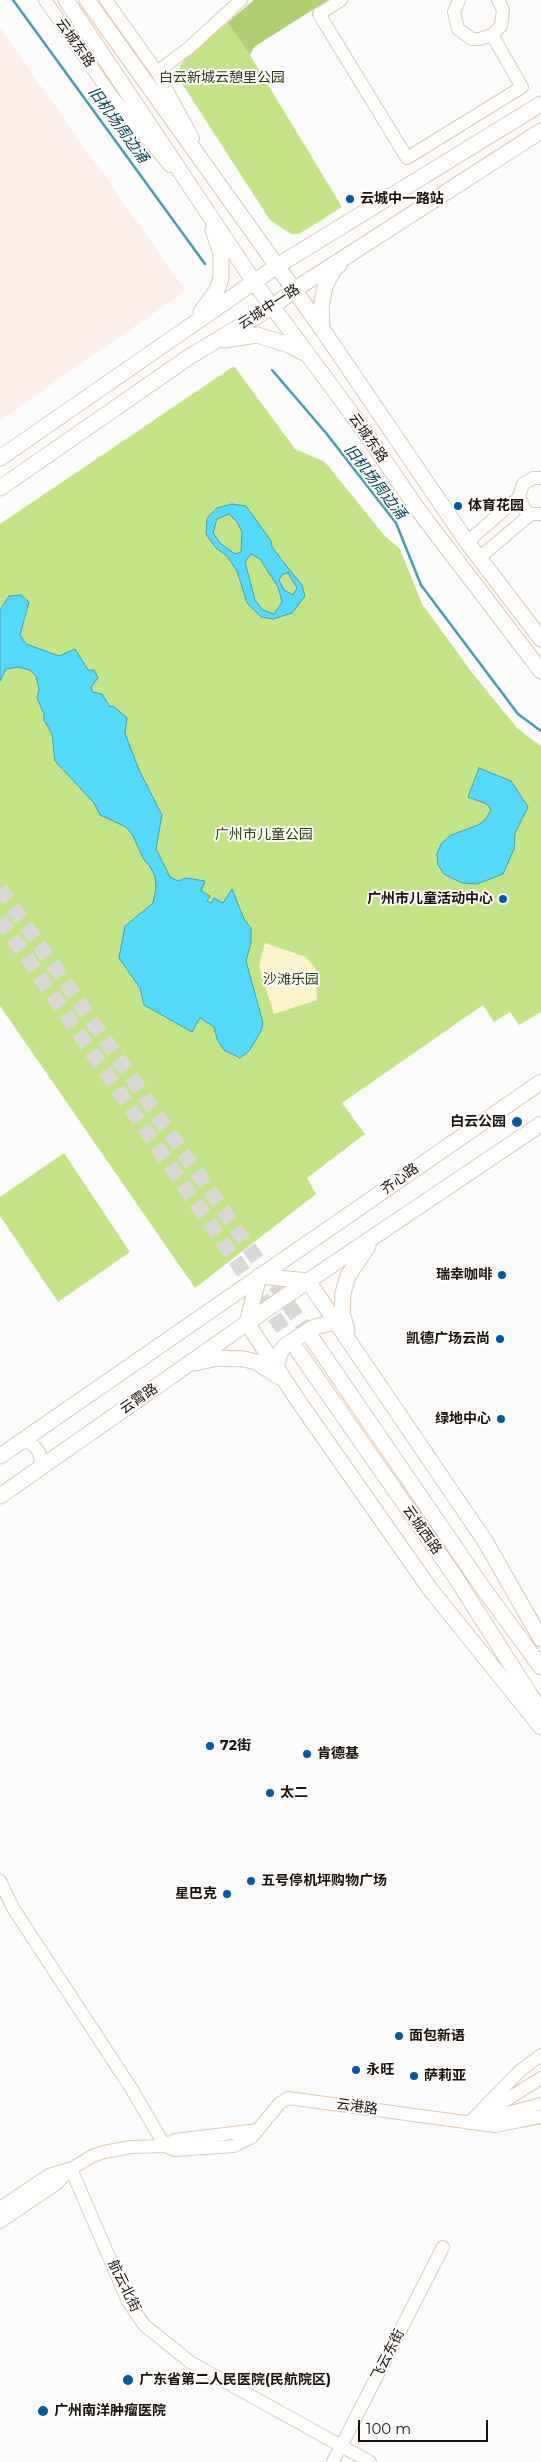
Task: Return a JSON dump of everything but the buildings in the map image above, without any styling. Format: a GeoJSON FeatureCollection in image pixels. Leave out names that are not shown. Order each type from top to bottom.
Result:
{"type":"FeatureCollection","features":[{"type":"Feature","properties":{"kind":"main road","name":"云城东路"},"geometry":{"type":"LineString","coordinates":[[66,0],[254,282],[425,518],[541,671]]}},
{"type":"Feature","properties":{"kind":"main road","name":"云城东路"},"geometry":{"type":"LineString","coordinates":[[87,0],[322,329],[478,558],[541,638]]}},
{"type":"Feature","properties":{"kind":"main road","name":"云城中一路"},"geometry":{"type":"LineString","coordinates":[[0,458],[277,266],[541,104]]}},
{"type":"Feature","properties":{"kind":"main road"},"geometry":{"type":"LineString","coordinates":[[518,144],[541,127]]}},
{"type":"Feature","properties":{"kind":"main road","name":"云城中一路"},"geometry":{"type":"LineString","coordinates":[[0,488],[189,357],[272,306],[518,144],[541,131]]}},
{"type":"Feature","properties":{"kind":"main road"},"geometry":{"type":"LineString","coordinates":[[189,357],[191,351],[188,342],[178,333],[210,301],[221,278],[221,253],[201,201]]}},
{"type":"Feature","properties":{"kind":"main road"},"geometry":{"type":"LineString","coordinates":[[322,329],[321,307],[325,286],[334,269],[353,252]]}},
{"type":"Feature","properties":{"kind":"main road"},"geometry":{"type":"LineString","coordinates":[[213,342],[241,336],[257,336],[289,345],[312,360]]}},
{"type":"Feature","properties":{"kind":"main road","name":"齐心路"},"geometry":{"type":"LineString","coordinates":[[258,1276],[541,1082]]}},
{"type":"Feature","properties":{"kind":"main road"},"geometry":{"type":"LineString","coordinates":[[0,1456],[258,1276],[308,1281],[541,1124]]}},
{"type":"Feature","properties":{"kind":"main road"},"geometry":{"type":"LineString","coordinates":[[350,1341],[342,1313],[343,1293],[356,1261],[376,1235]]}},
{"type":"Feature","properties":{"kind":"main road"},"geometry":{"type":"LineString","coordinates":[[258,1276],[247,1323],[430,1589],[541,1727]]}},
{"type":"Feature","properties":{"kind":"main road"},"geometry":{"type":"LineString","coordinates":[[308,1281],[485,1541],[541,1639]]}},
{"type":"Feature","properties":{"kind":"main road","name":"云霄路"},"geometry":{"type":"LineString","coordinates":[[0,1496],[308,1281]]}},
{"type":"Feature","properties":{"kind":"main road"},"geometry":{"type":"LineString","coordinates":[[276,1366],[280,1351],[285,1346],[312,1328],[336,1321]]}},
{"type":"Feature","properties":{"kind":"main road","name":"云城西路"},"geometry":{"type":"LineString","coordinates":[[313,1340],[483,1588],[541,1667]]}},
{"type":"Feature","properties":{"kind":"main road","name":"云城西路"},"geometry":{"type":"LineString","coordinates":[[298,1351],[454,1574],[541,1712]]}},
{"type":"Feature","properties":{"kind":"main road"},"geometry":{"type":"LineString","coordinates":[[172,1376],[192,1363],[231,1358],[256,1362],[285,1380]]}},
{"type":"Feature","properties":{"kind":"street","name":"云城东路"},"geometry":{"type":"LineString","coordinates":[[45,0],[111,95],[201,201]]}},
{"type":"Feature","properties":{"kind":"street","name":"云城东路"},"geometry":{"type":"LineString","coordinates":[[106,0],[157,72],[220,186]]}},
{"type":"Feature","properties":{"kind":"street"},"geometry":{"type":"LineString","coordinates":[[157,72],[190,47],[241,0]]}},
{"type":"Feature","properties":{"kind":"street"},"geometry":{"type":"LineString","coordinates":[[341,0],[319,14],[407,158],[522,87],[492,35]]}},
{"type":"Feature","properties":{"kind":"street"},"geometry":{"type":"LineString","coordinates":[[459,0],[454,12],[458,29],[472,38],[480,40],[492,35],[500,26],[503,18],[501,1]]}},
{"type":"Feature","properties":{"kind":"street"},"geometry":{"type":"LineString","coordinates":[[467,542],[519,497],[523,484],[533,478],[541,478]]}},
{"type":"Feature","properties":{"kind":"street"},"geometry":{"type":"LineString","coordinates":[[478,558],[536,514],[522,507],[519,497]]}},
{"type":"Feature","properties":{"kind":"street"},"geometry":{"type":"LineString","coordinates":[[0,1448],[20,1441],[28,1442],[39,1452],[42,1466]]}},
{"type":"Feature","properties":{"kind":"street"},"geometry":{"type":"LineString","coordinates":[[0,1882],[13,1908],[131,2088],[165,2146]]}},
{"type":"Feature","properties":{"kind":"street"},"geometry":{"type":"LineString","coordinates":[[0,1898],[13,1908]]}},
{"type":"Feature","properties":{"kind":"street"},"geometry":{"type":"LineString","coordinates":[[469,2123],[521,2070],[541,2055]]}},
{"type":"Feature","properties":{"kind":"street"},"geometry":{"type":"LineString","coordinates":[[469,2123],[541,2078]]}},
{"type":"Feature","properties":{"kind":"street","name":"云港路"},"geometry":{"type":"LineString","coordinates":[[0,2208],[49,2175],[71,2168],[104,2152],[165,2146],[175,2140],[258,2130],[279,2104],[293,2098],[495,2126],[541,2117]]}},
{"type":"Feature","properties":{"kind":"street"},"geometry":{"type":"LineString","coordinates":[[469,2123],[541,2104]]}},
{"type":"Feature","properties":{"kind":"street","name":"云港路"},"geometry":{"type":"LineString","coordinates":[[0,2222],[56,2184],[71,2168]]}},
{"type":"Feature","properties":{"kind":"street","name":"航云北街"},"geometry":{"type":"LineString","coordinates":[[71,2168],[128,2301],[144,2326],[190,2362],[370,2462]]}},
{"type":"Feature","properties":{"kind":"street","name":"飞云东街"},"geometry":{"type":"LineString","coordinates":[[333,2462],[443,2247]]}},
{"type":"Feature","properties":{"kind":"shaded area"},"geometry":{"type":"Polygon","coordinates":[[[0,28],[186,291],[0,420],[0,28]]]}},
{"type":"Feature","properties":{"kind":"green space"},"geometry":{"type":"Polygon","coordinates":[[[254,0],[328,0],[254,47],[250,55],[227,23],[254,0]]]}},
{"type":"Feature","properties":{"kind":"green space","name":"白云新城云憩里公园"},"geometry":{"type":"Polygon","coordinates":[[[227,23],[250,55],[342,207],[299,234],[291,234],[270,220],[179,79],[180,66],[186,57],[227,23]]]}},
{"type":"Feature","properties":{"kind":"green space","name":"广州市儿童公园"},"geometry":{"type":"Polygon","coordinates":[[[234,366],[295,449],[325,462],[384,535],[400,549],[422,604],[473,674],[518,729],[541,746],[541,1012],[519,1025],[510,1012],[494,1022],[483,1005],[342,1103],[365,1134],[307,1178],[316,1194],[195,1288],[0,1006],[0,524],[234,366]]]}},
{"type":"Feature","properties":{"kind":"green space"},"geometry":{"type":"Polygon","coordinates":[[[64,1153],[130,1252],[58,1302],[0,1216],[0,1197],[64,1153]]]}},
{"type":"Feature","properties":{"kind":"sand","name":"沙滩乐园"},"geometry":{"type":"Polygon","coordinates":[[[265,943],[306,957],[316,969],[317,1000],[274,1014],[259,966],[265,943]]]}},
{"type":"Feature","properties":{"kind":"water"},"geometry":{"type":"Polygon","coordinates":[[[232,504],[246,506],[271,541],[272,547],[302,585],[305,596],[292,613],[273,619],[261,617],[247,603],[237,571],[227,556],[216,548],[206,534],[207,518],[217,508],[232,504]],[[229,514],[217,519],[213,533],[220,543],[235,554],[241,552],[242,532],[237,522],[229,514]],[[251,554],[245,562],[255,600],[263,610],[274,614],[282,602],[278,587],[260,559],[251,554]],[[288,573],[283,574],[279,580],[284,590],[293,595],[297,588],[288,573]]]}},
{"type":"Feature","properties":{"kind":"water"},"geometry":{"type":"Polygon","coordinates":[[[21,595],[29,602],[20,635],[26,644],[59,656],[75,649],[88,670],[94,670],[98,678],[91,687],[92,692],[102,694],[110,707],[113,706],[127,718],[125,733],[139,770],[162,815],[156,849],[170,877],[178,881],[186,878],[205,881],[201,891],[210,896],[207,901],[211,903],[214,898],[223,903],[232,889],[244,919],[251,928],[251,943],[246,961],[263,1023],[261,1031],[249,1051],[240,1058],[224,1050],[217,1039],[214,1027],[200,1018],[192,1032],[144,1005],[140,988],[119,958],[125,926],[153,903],[156,888],[155,876],[126,827],[100,815],[94,803],[55,761],[52,734],[44,720],[44,714],[37,698],[39,689],[36,676],[30,670],[18,667],[6,669],[0,681],[0,610],[9,596],[21,595]]]}},
{"type":"Feature","properties":{"kind":"water"},"geometry":{"type":"Polygon","coordinates":[[[479,768],[511,781],[528,807],[515,833],[514,849],[503,874],[477,884],[462,883],[444,874],[438,865],[437,854],[441,844],[451,835],[478,825],[485,820],[491,810],[487,804],[468,797],[479,768]]]}},
{"type":"Feature","properties":{"kind":"waterway","name":"旧机场周边涌"},"geometry":{"type":"LineString","coordinates":[[13,0],[205,264]]}},
{"type":"Feature","properties":{"kind":"waterway","name":"旧机场周边涌"},"geometry":{"type":"LineString","coordinates":[[272,370],[326,433],[396,523],[421,585],[518,714],[541,731]]}},
{"type":"Feature","properties":{"kind":"tunnel"},"geometry":{"type":"LineString","coordinates":[[0,888],[313,1340]]}},
{"type":"Feature","properties":{"kind":"tunnel"},"geometry":{"type":"LineString","coordinates":[[0,919],[298,1351]]}},
{"type":"Feature","properties":{"kind":"place","name":"云城中一路站"},"geometry":{"type":"Point","coordinates":[350,199]}},
{"type":"Feature","properties":{"kind":"place","name":"体育花园"},"geometry":{"type":"Point","coordinates":[458,506]}},
{"type":"Feature","properties":{"kind":"place","name":"广州市儿童活动中心"},"geometry":{"type":"Point","coordinates":[503,899]}},
{"type":"Feature","properties":{"kind":"place","name":"白云公园"},"geometry":{"type":"Point","coordinates":[517,1122]}},
{"type":"Feature","properties":{"kind":"place","name":"瑞幸咖啡"},"geometry":{"type":"Point","coordinates":[502,1275]}},
{"type":"Feature","properties":{"kind":"place","name":"凯德广场云尚"},"geometry":{"type":"Point","coordinates":[500,1339]}},
{"type":"Feature","properties":{"kind":"place","name":"绿地中心"},"geometry":{"type":"Point","coordinates":[501,1419]}},
{"type":"Feature","properties":{"kind":"place","name":"72街"},"geometry":{"type":"Point","coordinates":[210,1746]}},
{"type":"Feature","properties":{"kind":"place","name":"肯德基"},"geometry":{"type":"Point","coordinates":[307,1754]}},
{"type":"Feature","properties":{"kind":"place","name":"太二"},"geometry":{"type":"Point","coordinates":[270,1793]}},
{"type":"Feature","properties":{"kind":"place","name":"五号停机坪购物广场"},"geometry":{"type":"Point","coordinates":[251,1881]}},
{"type":"Feature","properties":{"kind":"place","name":"星巴克"},"geometry":{"type":"Point","coordinates":[227,1894]}},
{"type":"Feature","properties":{"kind":"place","name":"面包新语"},"geometry":{"type":"Point","coordinates":[399,2036]}},
{"type":"Feature","properties":{"kind":"place","name":"永旺"},"geometry":{"type":"Point","coordinates":[356,2070]}},
{"type":"Feature","properties":{"kind":"place","name":"萨莉亚"},"geometry":{"type":"Point","coordinates":[414,2076]}},
{"type":"Feature","properties":{"kind":"place","name":"广东省第二人民医院(民航院区)"},"geometry":{"type":"Point","coordinates":[128,2380]}},
{"type":"Feature","properties":{"kind":"place","name":"广州南洋肿瘤医院"},"geometry":{"type":"Point","coordinates":[43,2411]}}]}
